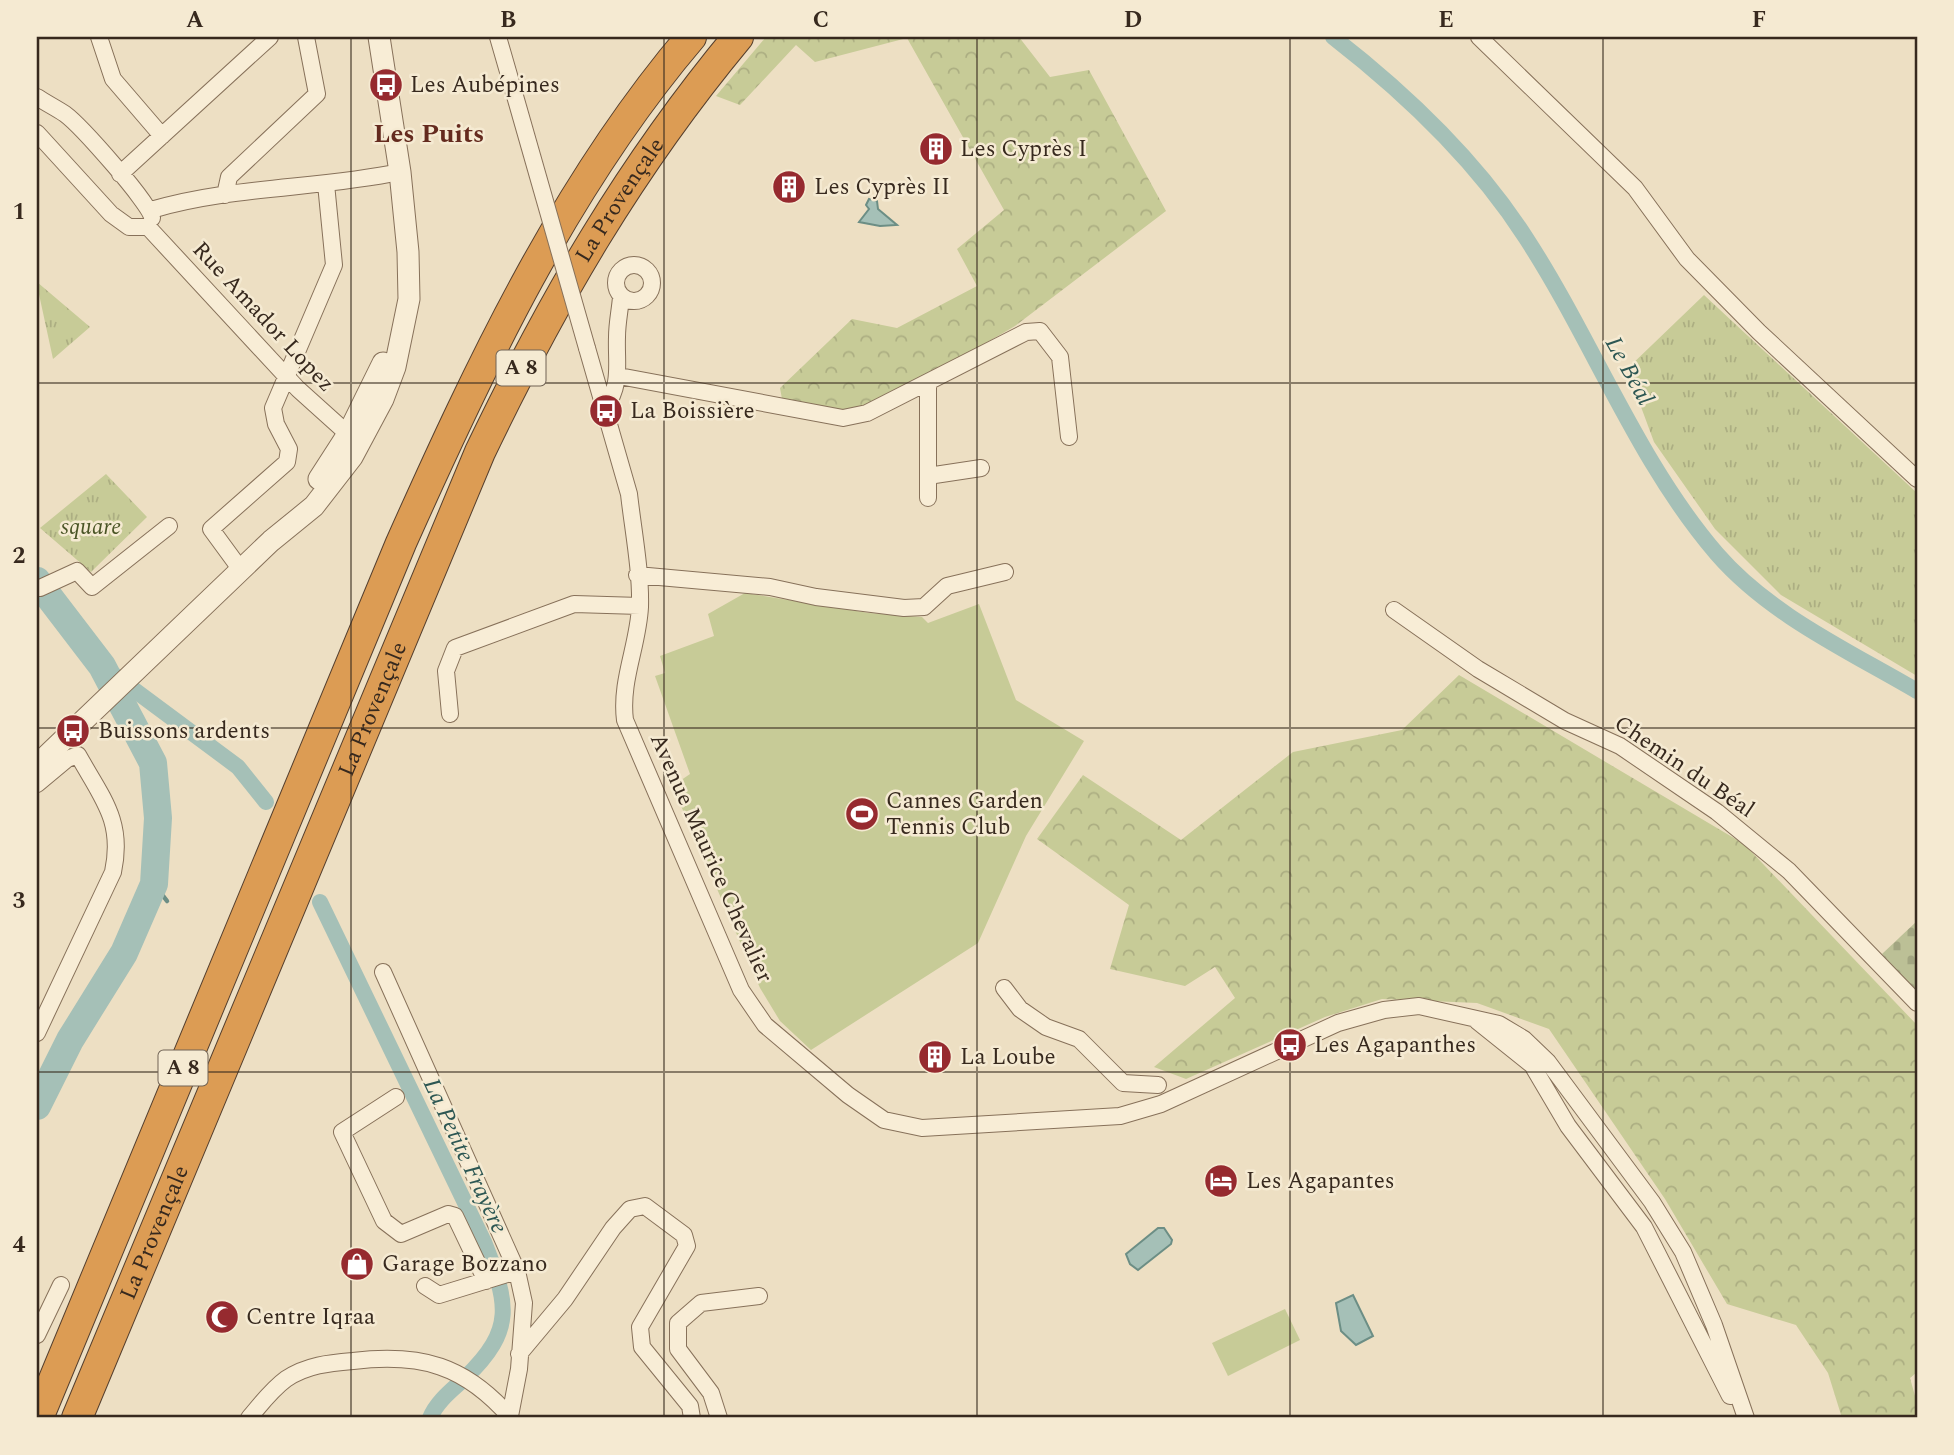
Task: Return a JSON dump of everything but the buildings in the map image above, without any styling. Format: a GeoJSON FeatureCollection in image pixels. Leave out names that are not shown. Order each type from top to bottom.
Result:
{"type":"FeatureCollection","features":[{"type":"Feature","properties":{"kind":"highway","name":"La Provençale"},"geometry":{"type":"LineString","coordinates":[[38,1418],[401,543],[448,438],[504,325],[565,215],[625,122],[691,37]]}},
{"type":"Feature","properties":{"kind":"highway","name":"La Provençale"},"geometry":{"type":"LineString","coordinates":[[77,1418],[372,706],[491,430],[546,320],[597,231],[652,146],[738,37]]}},
{"type":"Feature","properties":{"kind":"street"},"geometry":{"type":"LineString","coordinates":[[99,37],[113,79],[162,136]]}},
{"type":"Feature","properties":{"kind":"street"},"geometry":{"type":"LineString","coordinates":[[120,174],[270,37]]}},
{"type":"Feature","properties":{"kind":"street"},"geometry":{"type":"LineString","coordinates":[[225,195],[229,177],[317,94],[306,37]]}},
{"type":"Feature","properties":{"kind":"street"},"geometry":{"type":"LineString","coordinates":[[38,763],[271,541],[314,506],[355,438],[383,399],[395,367],[408,299],[408,252],[400,172],[379,37]]}},
{"type":"Feature","properties":{"kind":"street","name":"Avenue Maurice Chevalier"},"geometry":{"type":"LineString","coordinates":[[498,37],[629,494],[640,607],[624,689],[625,720],[740,990],[765,1026],[848,1095],[884,1120],[922,1128],[1120,1116],[1161,1104],[1338,1023],[1372,1013],[1419,1006],[1470,1015],[1499,1024],[1524,1039],[1548,1062],[1652,1202],[1683,1252],[1720,1341],[1744,1418]]}},
{"type":"Feature","properties":{"kind":"street"},"geometry":{"type":"LineString","coordinates":[[1479,37],[1635,188],[1687,259],[1732,305],[1917,479]]}},
{"type":"Feature","properties":{"kind":"street"},"geometry":{"type":"LineString","coordinates":[[37,97],[66,115],[151,210],[153,218],[148,227],[129,228],[111,214],[37,133]]}},
{"type":"Feature","properties":{"kind":"street"},"geometry":{"type":"LineString","coordinates":[[151,210],[225,195],[326,184],[400,172]]}},
{"type":"Feature","properties":{"kind":"street"},"geometry":{"type":"LineString","coordinates":[[241,569],[211,529],[287,462],[289,449],[276,424],[273,408],[334,265],[326,184]]}},
{"type":"Feature","properties":{"kind":"street","name":"Rue Amador Lopez"},"geometry":{"type":"LineString","coordinates":[[148,227],[287,377],[355,438]]}},
{"type":"Feature","properties":{"kind":"street"},"geometry":{"type":"LineString","coordinates":[[605,408],[613,397],[619,376],[617,335],[621,297],[616,286],[617,275],[626,267],[647,261],[659,291],[638,301],[621,297]]}},
{"type":"Feature","properties":{"kind":"street"},"geometry":{"type":"LineString","coordinates":[[619,376],[843,418],[867,413],[1026,331],[1040,331],[1060,358],[1069,437]]}},
{"type":"Feature","properties":{"kind":"street"},"geometry":{"type":"LineString","coordinates":[[928,382],[928,498]]}},
{"type":"Feature","properties":{"kind":"street"},"geometry":{"type":"LineString","coordinates":[[928,476],[981,468]]}},
{"type":"Feature","properties":{"kind":"street"},"geometry":{"type":"LineString","coordinates":[[40,587],[77,571],[92,587],[169,526]]}},
{"type":"Feature","properties":{"kind":"street"},"geometry":{"type":"LineString","coordinates":[[637,575],[770,587],[816,597],[904,608],[923,607],[947,586],[1005,572]]}},
{"type":"Feature","properties":{"kind":"street"},"geometry":{"type":"LineString","coordinates":[[450,714],[446,671],[455,648],[574,604],[640,607]]}},
{"type":"Feature","properties":{"kind":"street","name":"Chemin du Béal"},"geometry":{"type":"LineString","coordinates":[[1394,610],[1478,669],[1565,721],[1620,746],[1717,812],[1789,871],[1917,1003]]}},
{"type":"Feature","properties":{"kind":"street"},"geometry":{"type":"LineString","coordinates":[[37,784],[67,759],[78,755],[115,823],[118,848],[113,872],[37,1033]]}},
{"type":"Feature","properties":{"kind":"street"},"geometry":{"type":"LineString","coordinates":[[383,972],[524,1303],[520,1369],[510,1417]]}},
{"type":"Feature","properties":{"kind":"street"},"geometry":{"type":"LineString","coordinates":[[1004,988],[1020,1009],[1046,1027],[1079,1039],[1123,1083],[1158,1085]]}},
{"type":"Feature","properties":{"kind":"street","name":"Avenue Maurice Chevalier"},"geometry":{"type":"LineString","coordinates":[[1470,1015],[1532,1065],[1568,1126],[1644,1227],[1744,1418]]}},
{"type":"Feature","properties":{"kind":"street"},"geometry":{"type":"LineString","coordinates":[[396,1097],[342,1132],[384,1221],[401,1234],[447,1214],[455,1216],[487,1281]]}},
{"type":"Feature","properties":{"kind":"street"},"geometry":{"type":"LineString","coordinates":[[519,1354],[565,1299],[613,1228],[630,1209],[645,1206],[684,1235],[687,1246],[640,1327],[642,1347],[690,1406],[692,1418]]}},
{"type":"Feature","properties":{"kind":"street"},"geometry":{"type":"LineString","coordinates":[[425,1286],[439,1295],[511,1273]]}},
{"type":"Feature","properties":{"kind":"street"},"geometry":{"type":"LineString","coordinates":[[37,1335],[61,1285]]}},
{"type":"Feature","properties":{"kind":"street"},"geometry":{"type":"LineString","coordinates":[[719,1418],[711,1394],[678,1349],[678,1323],[701,1303],[745,1295],[759,1296]]}},
{"type":"Feature","properties":{"kind":"street"},"geometry":{"type":"LineString","coordinates":[[249,1418],[271,1391],[286,1379],[320,1364],[393,1356],[436,1363],[457,1373],[481,1388],[510,1417]]}},
{"type":"Feature","properties":{"kind":"green space"},"geometry":{"type":"Polygon","coordinates":[[[766,37],[1019,37],[1050,77],[1089,70],[1166,211],[1015,326],[895,396],[847,411],[782,399],[780,388],[852,319],[897,328],[977,286],[957,249],[1004,210],[907,38],[815,62],[796,45],[740,105],[716,96],[766,37]]]}},
{"type":"Feature","properties":{"kind":"green space"},"geometry":{"type":"Polygon","coordinates":[[[37,282],[90,327],[53,359],[37,285],[37,282]]]}},
{"type":"Feature","properties":{"kind":"green space"},"geometry":{"type":"Polygon","coordinates":[[[1704,295],[1917,493],[1917,676],[1781,595],[1715,529],[1654,442],[1627,369],[1704,295]]]}},
{"type":"Feature","properties":{"kind":"green space","name":"square"},"geometry":{"type":"Polygon","coordinates":[[[106,474],[147,517],[91,572],[40,528],[106,474]]]}},
{"type":"Feature","properties":{"kind":"green space","name":"Cannes Garden Tennis Club"},"geometry":{"type":"Polygon","coordinates":[[[745,593],[869,613],[922,617],[928,623],[979,604],[1016,700],[1084,741],[1026,836],[978,943],[811,1050],[780,1021],[760,988],[675,792],[674,785],[690,774],[655,676],[665,673],[660,656],[714,636],[708,614],[745,593]]]}},
{"type":"Feature","properties":{"kind":"green space"},"geometry":{"type":"Polygon","coordinates":[[[1459,675],[1744,844],[1917,1025],[1917,1372],[1910,1378],[1917,1403],[1917,1418],[1842,1418],[1828,1373],[1796,1325],[1727,1304],[1665,1199],[1549,1029],[1477,1003],[1382,999],[1325,1017],[1186,1079],[1154,1067],[1235,998],[1215,967],[1185,986],[1110,969],[1129,905],[1037,839],[1083,775],[1181,840],[1293,752],[1402,730],[1459,675]]]}},
{"type":"Feature","properties":{"kind":"green space"},"geometry":{"type":"Polygon","coordinates":[[[1917,921],[1917,997],[1882,954],[1917,921]]]}},
{"type":"Feature","properties":{"kind":"green space"},"geometry":{"type":"Polygon","coordinates":[[[1285,1309],[1300,1340],[1228,1376],[1212,1343],[1285,1309]]]}},
{"type":"Feature","properties":{"kind":"water"},"geometry":{"type":"Polygon","coordinates":[[[869,199],[877,201],[878,209],[897,225],[880,226],[859,222],[869,209],[866,205],[869,199]]]}},
{"type":"Feature","properties":{"kind":"water"},"geometry":{"type":"Polygon","coordinates":[[[1158,1228],[1164,1228],[1172,1240],[1171,1244],[1138,1270],[1130,1264],[1126,1254],[1158,1228]]]}},
{"type":"Feature","properties":{"kind":"water"},"geometry":{"type":"Polygon","coordinates":[[[1353,1295],[1373,1336],[1356,1345],[1341,1331],[1336,1303],[1353,1295]]]}},
{"type":"Feature","properties":{"kind":"waterway","name":"Le Béal"},"geometry":{"type":"LineString","coordinates":[[1333,37],[1438,129],[1506,209],[1550,277],[1663,480],[1717,554],[1738,576],[1786,614],[1917,691]]}},
{"type":"Feature","properties":{"kind":"waterway"},"geometry":{"type":"LineString","coordinates":[[37,581],[102,666],[153,763],[158,818],[154,884],[124,953],[70,1040],[37,1106]]}},
{"type":"Feature","properties":{"kind":"waterway","name":"La Petite Frayère"},"geometry":{"type":"LineString","coordinates":[[102,666],[238,767],[266,802]]}},
{"type":"Feature","properties":{"kind":"waterway"},"geometry":{"type":"LineString","coordinates":[[154,884],[167,901]]}},
{"type":"Feature","properties":{"kind":"waterway","name":"La Petite Frayère"},"geometry":{"type":"LineString","coordinates":[[320,902],[484,1242],[502,1299],[503,1315],[493,1345],[441,1401],[430,1418]]}},
{"type":"Feature","properties":{"kind":"place","name":"Les Aubépines"},"geometry":{"type":"Point","coordinates":[386,85]}},
{"type":"Feature","properties":{"kind":"place","name":"Les Cyprès I"},"geometry":{"type":"Point","coordinates":[936,149]}},
{"type":"Feature","properties":{"kind":"place","name":"Les Cyprès II"},"geometry":{"type":"Point","coordinates":[789,187]}},
{"type":"Feature","properties":{"kind":"place","name":"La Boissière"},"geometry":{"type":"Point","coordinates":[606,411]}},
{"type":"Feature","properties":{"kind":"place","name":"Buissons ardents"},"geometry":{"type":"Point","coordinates":[73,731]}},
{"type":"Feature","properties":{"kind":"place","name":"Cannes Garden Tennis Club"},"geometry":{"type":"Point","coordinates":[862,814]}},
{"type":"Feature","properties":{"kind":"place","name":"Les Agapanthes"},"geometry":{"type":"Point","coordinates":[1290,1045]}},
{"type":"Feature","properties":{"kind":"place","name":"La Loube"},"geometry":{"type":"Point","coordinates":[935,1057]}},
{"type":"Feature","properties":{"kind":"place","name":"Les Agapantes"},"geometry":{"type":"Point","coordinates":[1221,1181]}},
{"type":"Feature","properties":{"kind":"place","name":"Garage Bozzano"},"geometry":{"type":"Point","coordinates":[357,1264]}},
{"type":"Feature","properties":{"kind":"place","name":"Centre Iqraa"},"geometry":{"type":"Point","coordinates":[222,1317]}},
{"type":"Feature","properties":{"kind":"district","name":"Les Puits"},"geometry":{"type":"Point","coordinates":[429,134]}}]}
